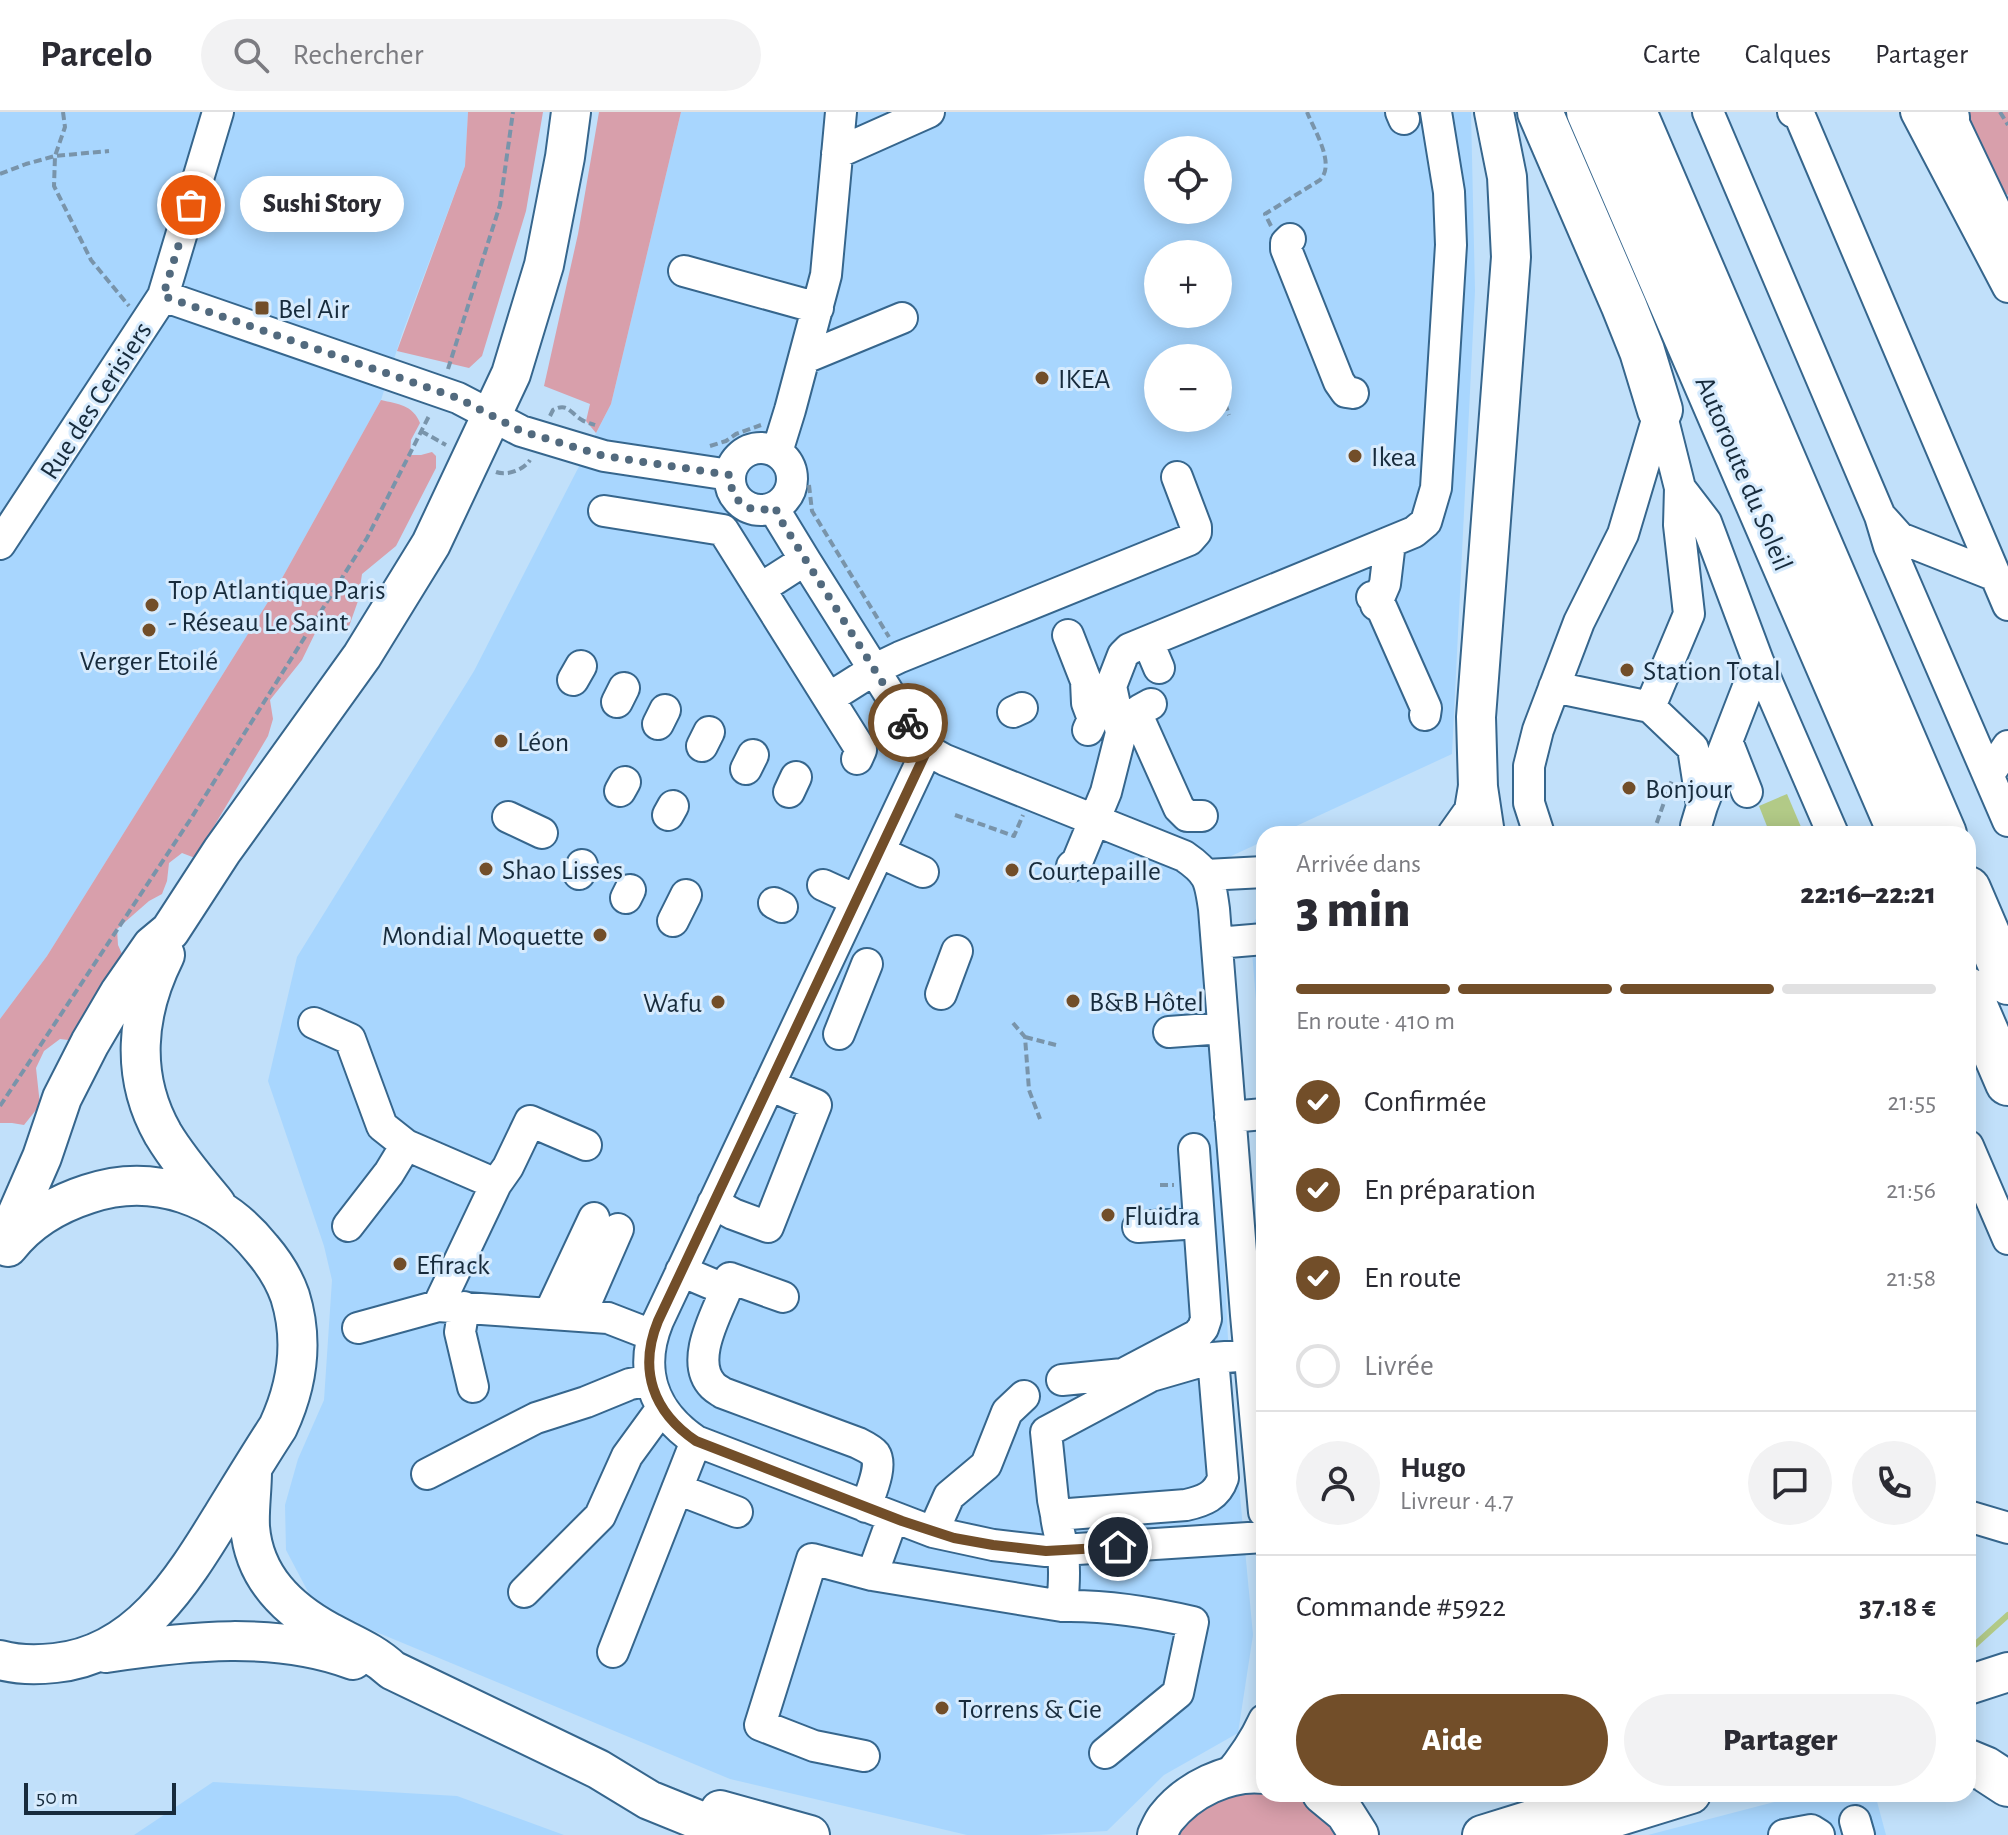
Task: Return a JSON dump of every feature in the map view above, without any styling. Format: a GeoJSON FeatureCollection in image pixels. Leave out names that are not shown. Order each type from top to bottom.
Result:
{"type":"FeatureCollection","features":[{"type":"Feature","properties":{"kind":"highway"},"geometry":{"type":"LineString","coordinates":[[1540,112],[1624,306],[1660,410]]}},
{"type":"Feature","properties":{"kind":"highway","name":"Autoroute du Soleil"},"geometry":{"type":"LineString","coordinates":[[1589,112],[1898,826]]}},
{"type":"Feature","properties":{"kind":"highway","name":"Autoroute du Soleil"},"geometry":{"type":"LineString","coordinates":[[1634,112],[1941,826]]}},
{"type":"Feature","properties":{"kind":"highway"},"geometry":{"type":"LineString","coordinates":[[1976,908],[2008,982]]}},
{"type":"Feature","properties":{"kind":"highway"},"geometry":{"type":"LineString","coordinates":[[1976,1009],[2008,1083]]}},
{"type":"Feature","properties":{"kind":"highway"},"geometry":{"type":"LineString","coordinates":[[1976,1765],[2008,1784]]}},
{"type":"Feature","properties":{"kind":"main road"},"geometry":{"type":"LineString","coordinates":[[5,1251],[11,1228],[42,1157],[62,1098],[120,992],[152,946],[170,931],[222,851],[362,656],[431,544],[511,374],[544,265],[571,112]]}},
{"type":"Feature","properties":{"kind":"main road"},"geometry":{"type":"LineString","coordinates":[[1484,826],[1478,787],[1476,717],[1511,257],[1507,177],[1494,112]]}},
{"type":"Feature","properties":{"kind":"main road"},"geometry":{"type":"LineString","coordinates":[[1938,114],[2008,246]]}},
{"type":"Feature","properties":{"kind":"main road"},"geometry":{"type":"LineString","coordinates":[[91,1655],[139,1627],[164,1602],[194,1562],[278,1427],[294,1386],[298,1346],[295,1320],[284,1282],[251,1234],[220,1209],[187,1169],[163,1133],[148,1102],[141,1069],[144,1006],[165,955],[170,931]]}},
{"type":"Feature","properties":{"kind":"main road"},"geometry":{"type":"LineString","coordinates":[[5,1251],[25,1227],[41,1216],[69,1200],[104,1188],[157,1186],[189,1194],[220,1209]]}},
{"type":"Feature","properties":{"kind":"main road"},"geometry":{"type":"LineString","coordinates":[[252,1468],[250,1511],[254,1551],[274,1589],[289,1606],[310,1621],[379,1657],[392,1670]]}},
{"type":"Feature","properties":{"kind":"main road"},"geometry":{"type":"LineString","coordinates":[[0,1660],[37,1665],[168,1644],[236,1641],[274,1643],[341,1656],[374,1668],[392,1670],[598,1769],[649,1800],[744,1835]]}},
{"type":"Feature","properties":{"kind":"main road"},"geometry":{"type":"LineString","coordinates":[[1976,1682],[2008,1672]]}},
{"type":"Feature","properties":{"kind":"main road"},"geometry":{"type":"LineString","coordinates":[[1976,1696],[2008,1685]]}},
{"type":"Feature","properties":{"kind":"main road"},"geometry":{"type":"LineString","coordinates":[[598,1769],[707,1806],[810,1835]]}},
{"type":"Feature","properties":{"kind":"main road"},"geometry":{"type":"LineString","coordinates":[[1157,1835],[1165,1818],[1193,1793],[1246,1776]]}},
{"type":"Feature","properties":{"kind":"main road"},"geometry":{"type":"LineString","coordinates":[[1332,1802],[1345,1813],[1359,1835]]}},
{"type":"Feature","properties":{"kind":"main road"},"geometry":{"type":"LineString","coordinates":[[1482,1835],[1587,1802]]}},
{"type":"Feature","properties":{"kind":"main road"},"geometry":{"type":"LineString","coordinates":[[1558,1835],[1665,1802]]}},
{"type":"Feature","properties":{"kind":"street","name":"Rue des Cerisiers"},"geometry":{"type":"LineString","coordinates":[[2,537],[163,296],[218,112]]}},
{"type":"Feature","properties":{"kind":"street"},"geometry":{"type":"LineString","coordinates":[[777,452],[826,275],[841,112]]}},
{"type":"Feature","properties":{"kind":"street"},"geometry":{"type":"LineString","coordinates":[[837,153],[929,112]]}},
{"type":"Feature","properties":{"kind":"street"},"geometry":{"type":"LineString","coordinates":[[1088,730],[1093,719],[1087,703],[1093,681],[1129,649],[1153,655],[1414,532],[1426,522],[1436,488],[1429,483],[1441,298],[1451,245],[1444,227],[1436,112]]}},
{"type":"Feature","properties":{"kind":"street"},"geometry":{"type":"LineString","coordinates":[[1708,112],[1880,516],[1889,546],[2008,821]]}},
{"type":"Feature","properties":{"kind":"street"},"geometry":{"type":"LineString","coordinates":[[1793,112],[1799,114],[2008,605]]}},
{"type":"Feature","properties":{"kind":"street"},"geometry":{"type":"LineString","coordinates":[[1938,114],[2008,287]]}},
{"type":"Feature","properties":{"kind":"street"},"geometry":{"type":"LineString","coordinates":[[1290,239],[1286,249],[1329,346],[1341,386],[1346,392],[1353,393]]}},
{"type":"Feature","properties":{"kind":"street"},"geometry":{"type":"LineString","coordinates":[[684,271],[818,308]]}},
{"type":"Feature","properties":{"kind":"street"},"geometry":{"type":"LineString","coordinates":[[163,296],[458,398],[521,431],[604,456],[730,475]]}},
{"type":"Feature","properties":{"kind":"street"},"geometry":{"type":"LineString","coordinates":[[805,358],[902,318]]}},
{"type":"Feature","properties":{"kind":"street"},"geometry":{"type":"LineString","coordinates":[[1650,707],[1689,614],[1679,525],[1680,488],[1660,410]]}},
{"type":"Feature","properties":{"kind":"street"},"geometry":{"type":"LineString","coordinates":[[1536,826],[1529,803],[1529,766],[1538,730],[1579,622],[1623,534],[1660,410]]}},
{"type":"Feature","properties":{"kind":"street"},"geometry":{"type":"LineString","coordinates":[[757,448],[777,452],[790,466],[792,475],[789,494],[783,502],[766,510],[756,510],[739,502],[730,484],[730,475],[739,457],[757,448]]}},
{"type":"Feature","properties":{"kind":"street"},"geometry":{"type":"LineString","coordinates":[[830,705],[875,669],[900,657],[1189,540],[1196,527],[1177,477]]}},
{"type":"Feature","properties":{"kind":"street"},"geometry":{"type":"LineString","coordinates":[[1680,488],[1706,522],[1758,661],[1830,826]]}},
{"type":"Feature","properties":{"kind":"street"},"geometry":{"type":"LineString","coordinates":[[775,507],[805,560],[927,750],[1184,856],[1206,875],[1211,886],[1217,943],[1230,1117],[1251,1214],[1250,1355],[1256,1422]]}},
{"type":"Feature","properties":{"kind":"street"},"geometry":{"type":"LineString","coordinates":[[604,511],[702,531],[723,530],[739,564],[800,662],[861,750],[857,759]]}},
{"type":"Feature","properties":{"kind":"street"},"geometry":{"type":"LineString","coordinates":[[1880,516],[1900,538],[1996,576]]}},
{"type":"Feature","properties":{"kind":"street"},"geometry":{"type":"LineString","coordinates":[[1390,542],[1385,584],[1374,601],[1375,597],[1379,602],[1426,708],[1425,715]]}},
{"type":"Feature","properties":{"kind":"street"},"geometry":{"type":"LineString","coordinates":[[766,604],[805,560]]}},
{"type":"Feature","properties":{"kind":"street"},"geometry":{"type":"LineString","coordinates":[[1068,635],[1093,681],[1111,690],[1121,733],[1106,792],[1077,862],[1072,866]]}},
{"type":"Feature","properties":{"kind":"street"},"geometry":{"type":"LineString","coordinates":[[1700,820],[1758,661]]}},
{"type":"Feature","properties":{"kind":"street"},"geometry":{"type":"LineString","coordinates":[[1554,687],[1650,707],[1693,748],[1700,820]]}},
{"type":"Feature","properties":{"kind":"street"},"geometry":{"type":"LineString","coordinates":[[1151,704],[1140,710],[1139,719],[1173,796],[1185,814],[1202,816]]}},
{"type":"Feature","properties":{"kind":"street"},"geometry":{"type":"LineString","coordinates":[[1727,741],[1747,792]]}},
{"type":"Feature","properties":{"kind":"street"},"geometry":{"type":"LineString","coordinates":[[1989,774],[2008,746]]}},
{"type":"Feature","properties":{"kind":"street"},"geometry":{"type":"LineString","coordinates":[[839,1034],[852,958],[856,900],[927,750]]}},
{"type":"Feature","properties":{"kind":"street"},"geometry":{"type":"LineString","coordinates":[[1459,826],[1470,810],[1477,770]]}},
{"type":"Feature","properties":{"kind":"street"},"geometry":{"type":"LineString","coordinates":[[508,817],[542,833]]}},
{"type":"Feature","properties":{"kind":"street"},"geometry":{"type":"LineString","coordinates":[[879,852],[923,872]]}},
{"type":"Feature","properties":{"kind":"street"},"geometry":{"type":"LineString","coordinates":[[1206,875],[1256,872]]}},
{"type":"Feature","properties":{"kind":"street"},"geometry":{"type":"LineString","coordinates":[[823,885],[856,900]]}},
{"type":"Feature","properties":{"kind":"street"},"geometry":{"type":"LineString","coordinates":[[1217,943],[1256,940]]}},
{"type":"Feature","properties":{"kind":"street"},"geometry":{"type":"LineString","coordinates":[[941,994],[957,951]]}},
{"type":"Feature","properties":{"kind":"street"},"geometry":{"type":"LineString","coordinates":[[852,958],[769,1085],[652,1335],[651,1380],[662,1408],[682,1431],[696,1441],[933,1532],[993,1545],[1046,1551],[1256,1538]]}},
{"type":"Feature","properties":{"kind":"street"},"geometry":{"type":"LineString","coordinates":[[314,1023],[350,1039],[382,1126],[406,1145],[496,1184]]}},
{"type":"Feature","properties":{"kind":"street"},"geometry":{"type":"LineString","coordinates":[[1169,1032],[1223,1028]]}},
{"type":"Feature","properties":{"kind":"street"},"geometry":{"type":"LineString","coordinates":[[713,1203],[768,1227],[816,1105],[769,1085]]}},
{"type":"Feature","properties":{"kind":"street"},"geometry":{"type":"LineString","coordinates":[[1230,1117],[1256,1115]]}},
{"type":"Feature","properties":{"kind":"street"},"geometry":{"type":"LineString","coordinates":[[473,1387],[451,1306],[496,1184],[508,1167],[530,1121],[586,1145]]}},
{"type":"Feature","properties":{"kind":"street"},"geometry":{"type":"LineString","coordinates":[[348,1226],[389,1173],[406,1145]]}},
{"type":"Feature","properties":{"kind":"street"},"geometry":{"type":"LineString","coordinates":[[1062,1380],[1123,1374],[1197,1335],[1203,1328],[1206,1319],[1194,1149]]}},
{"type":"Feature","properties":{"kind":"street"},"geometry":{"type":"LineString","coordinates":[[1976,1165],[2008,1239]]}},
{"type":"Feature","properties":{"kind":"street"},"geometry":{"type":"LineString","coordinates":[[549,1314],[606,1223],[580,1316]]}},
{"type":"Feature","properties":{"kind":"street"},"geometry":{"type":"LineString","coordinates":[[1138,1227],[1199,1223]]}},
{"type":"Feature","properties":{"kind":"street"},"geometry":{"type":"LineString","coordinates":[[1202,1261],[1250,1268]]}},
{"type":"Feature","properties":{"kind":"street"},"geometry":{"type":"LineString","coordinates":[[681,1271],[726,1290]]}},
{"type":"Feature","properties":{"kind":"street"},"geometry":{"type":"LineString","coordinates":[[783,1297],[730,1278],[704,1345],[706,1373],[712,1385],[723,1393],[858,1443],[874,1453],[878,1461],[879,1512],[872,1575]]}},
{"type":"Feature","properties":{"kind":"street"},"geometry":{"type":"LineString","coordinates":[[358,1328],[451,1306],[608,1318],[652,1335]]}},
{"type":"Feature","properties":{"kind":"street"},"geometry":{"type":"LineString","coordinates":[[1062,1606],[1065,1586],[1063,1550],[1057,1528],[1046,1432],[1151,1376],[1213,1358],[1250,1355]]}},
{"type":"Feature","properties":{"kind":"street"},"geometry":{"type":"LineString","coordinates":[[1056,1515],[1186,1505],[1202,1501],[1219,1488],[1223,1478],[1213,1358]]}},
{"type":"Feature","properties":{"kind":"street"},"geometry":{"type":"LineString","coordinates":[[427,1474],[536,1418],[630,1384],[651,1380]]}},
{"type":"Feature","properties":{"kind":"street"},"geometry":{"type":"LineString","coordinates":[[933,1532],[949,1496],[986,1465],[1007,1412],[1024,1396]]}},
{"type":"Feature","properties":{"kind":"street"},"geometry":{"type":"LineString","coordinates":[[524,1592],[600,1516],[627,1456],[662,1408]]}},
{"type":"Feature","properties":{"kind":"street"},"geometry":{"type":"LineString","coordinates":[[613,1652],[696,1441]]}},
{"type":"Feature","properties":{"kind":"street"},"geometry":{"type":"LineString","coordinates":[[677,1489],[737,1512]]}},
{"type":"Feature","properties":{"kind":"street"},"geometry":{"type":"LineString","coordinates":[[1976,1518],[2008,1528]]}},
{"type":"Feature","properties":{"kind":"street"},"geometry":{"type":"LineString","coordinates":[[864,1756],[814,1746],[760,1725],[812,1559],[872,1575],[1062,1606],[1081,1605],[1193,1622],[1178,1693],[1105,1753]]}},
{"type":"Feature","properties":{"kind":"street"},"geometry":{"type":"LineString","coordinates":[[1246,1776],[1249,1749],[1256,1735]]}},
{"type":"Feature","properties":{"kind":"street"},"geometry":{"type":"LineString","coordinates":[[1784,1835],[1811,1830],[1819,1835]]}},
{"type":"Feature","properties":{"kind":"path"},"geometry":{"type":"LineString","coordinates":[[63,112],[65,127],[55,156],[54,186],[91,260],[144,325]]}},
{"type":"Feature","properties":{"kind":"path"},"geometry":{"type":"LineString","coordinates":[[447,372],[500,205],[513,112]]}},
{"type":"Feature","properties":{"kind":"path"},"geometry":{"type":"LineString","coordinates":[[1265,214],[1325,175],[1326,157],[1307,112]]}},
{"type":"Feature","properties":{"kind":"path"},"geometry":{"type":"LineString","coordinates":[[2000,112],[2008,125]]}},
{"type":"Feature","properties":{"kind":"path"},"geometry":{"type":"LineString","coordinates":[[0,174],[55,156],[109,151]]}},
{"type":"Feature","properties":{"kind":"path"},"geometry":{"type":"LineString","coordinates":[[0,1106],[190,820],[367,538],[430,412]]}},
{"type":"Feature","properties":{"kind":"path"},"geometry":{"type":"LineString","coordinates":[[809,485],[812,511],[895,646]]}},
{"type":"Feature","properties":{"kind":"path"},"geometry":{"type":"LineString","coordinates":[[1656,826],[1672,780],[1681,778]]}},
{"type":"Feature","properties":{"kind":"path"},"geometry":{"type":"LineString","coordinates":[[955,815],[1014,836],[1023,814]]}},
{"type":"Feature","properties":{"kind":"path"},"geometry":{"type":"LineString","coordinates":[[1013,1023],[1025,1037],[1056,1045]]}},
{"type":"Feature","properties":{"kind":"path"},"geometry":{"type":"LineString","coordinates":[[1025,1037],[1029,1090],[1040,1119]]}},
{"type":"Feature","properties":{"kind":"shaded area"},"geometry":{"type":"Polygon","coordinates":[[[0,112],[468,112],[465,166],[402,334],[381,400],[276,589],[47,956],[0,1019],[0,112]]]}},
{"type":"Feature","properties":{"kind":"shaded area"},"geometry":{"type":"Polygon","coordinates":[[[468,112],[543,112],[526,211],[482,356],[469,368],[397,351],[465,166],[468,112]]]}},
{"type":"Feature","properties":{"kind":"shaded area"},"geometry":{"type":"Polygon","coordinates":[[[599,112],[681,112],[611,404],[596,433],[586,421],[590,404],[544,386],[578,234],[599,112]]]}},
{"type":"Feature","properties":{"kind":"shaded area"},"geometry":{"type":"Polygon","coordinates":[[[681,112],[1471,112],[1475,291],[1452,754],[1296,826],[1256,826],[1256,845],[1205,868],[1228,1339],[1253,1635],[1238,1733],[1164,1775],[1107,1831],[967,1835],[730,1779],[316,1607],[286,1550],[285,1505],[298,1459],[324,1400],[332,1280],[324,1246],[268,1081],[297,957],[474,671],[611,404],[681,112]]]}},
{"type":"Feature","properties":{"kind":"shaded area"},"geometry":{"type":"Polygon","coordinates":[[[1965,112],[2008,112],[2008,195],[2003,192],[1965,112]]]}},
{"type":"Feature","properties":{"kind":"shaded area"},"geometry":{"type":"Polygon","coordinates":[[[381,400],[404,406],[417,417],[420,423],[411,440],[410,455],[432,452],[436,456],[436,468],[396,546],[362,574],[358,601],[347,632],[320,623],[302,660],[270,700],[273,719],[268,736],[195,858],[182,853],[169,863],[162,894],[149,901],[117,929],[118,945],[127,965],[76,1041],[60,1039],[44,1051],[36,1068],[40,1105],[24,1125],[0,1123],[0,1019],[47,956],[276,589],[381,400]]]}},
{"type":"Feature","properties":{"kind":"shaded area"},"geometry":{"type":"Polygon","coordinates":[[[1787,794],[1801,826],[1767,826],[1759,806],[1787,794]]]}},
{"type":"Feature","properties":{"kind":"shaded area"},"geometry":{"type":"Polygon","coordinates":[[[1256,919],[1256,1001],[1250,926],[1256,919]]]}},
{"type":"Feature","properties":{"kind":"shaded area"},"geometry":{"type":"Polygon","coordinates":[[[213,1782],[457,1796],[564,1835],[134,1835],[213,1782]]]}},
{"type":"Feature","properties":{"kind":"shaded area"},"geometry":{"type":"Polygon","coordinates":[[[1256,1790],[1256,1802],[1306,1802],[1325,1816],[1341,1835],[1174,1835],[1201,1807],[1233,1792],[1256,1790]]]}},
{"type":"Feature","properties":{"kind":"shaded area"},"geometry":{"type":"Polygon","coordinates":[[[1774,1802],[1877,1802],[1886,1835],[1648,1835],[1774,1802]]]}},
{"type":"Feature","properties":{"kind":"waterway"},"geometry":{"type":"LineString","coordinates":[[1976,1644],[2008,1615]]}},
{"type":"Feature","properties":{"kind":"way so far"},"geometry":{"type":"LineString","coordinates":[[191,205],[163,296],[458,398],[521,431],[604,456],[730,475],[730,484],[739,502],[756,510],[775,507],[908,723]]}},
{"type":"Feature","properties":{"kind":"place","name":"Sushi Story"},"geometry":{"type":"Point","coordinates":[191,205]}},
{"type":"Feature","properties":{"kind":"place","name":"Bel Air"},"geometry":{"type":"Point","coordinates":[262,308]}},
{"type":"Feature","properties":{"kind":"place","name":"IKEA"},"geometry":{"type":"Point","coordinates":[1042,378]}},
{"type":"Feature","properties":{"kind":"place","name":"Ikea"},"geometry":{"type":"Point","coordinates":[1355,456]}},
{"type":"Feature","properties":{"kind":"place","name":"Top Atlantique Paris - Réseau Le Saint"},"geometry":{"type":"Point","coordinates":[152,605]}},
{"type":"Feature","properties":{"kind":"place","name":"Verger Etoilé"},"geometry":{"type":"Point","coordinates":[149,630]}},
{"type":"Feature","properties":{"kind":"place","name":"Station Total"},"geometry":{"type":"Point","coordinates":[1627,670]}},
{"type":"Feature","properties":{"kind":"place","name":"Léon"},"geometry":{"type":"Point","coordinates":[501,741]}},
{"type":"Feature","properties":{"kind":"place","name":"Bonjour"},"geometry":{"type":"Point","coordinates":[1629,788]}},
{"type":"Feature","properties":{"kind":"place","name":"Shao Lisses"},"geometry":{"type":"Point","coordinates":[486,869]}},
{"type":"Feature","properties":{"kind":"place","name":"Courtepaille"},"geometry":{"type":"Point","coordinates":[1012,870]}},
{"type":"Feature","properties":{"kind":"place","name":"Mondial Moquette"},"geometry":{"type":"Point","coordinates":[600,935]}},
{"type":"Feature","properties":{"kind":"place","name":"B&B Hôtel"},"geometry":{"type":"Point","coordinates":[1073,1001]}},
{"type":"Feature","properties":{"kind":"place","name":"Wafu"},"geometry":{"type":"Point","coordinates":[718,1002]}},
{"type":"Feature","properties":{"kind":"place","name":"Fluidra"},"geometry":{"type":"Point","coordinates":[1108,1215]}},
{"type":"Feature","properties":{"kind":"place","name":"Efirack"},"geometry":{"type":"Point","coordinates":[400,1264]}},
{"type":"Feature","properties":{"kind":"place","name":"Torrens & Cie"},"geometry":{"type":"Point","coordinates":[942,1708]}},
{"type":"Feature","properties":{"kind":"route"},"geometry":{"type":"LineString","coordinates":[[908,723],[927,750],[658,1321],[650,1350],[651,1380],[662,1408],[682,1431],[696,1441],[933,1532],[993,1545],[1046,1551],[1118,1547]]}}]}
